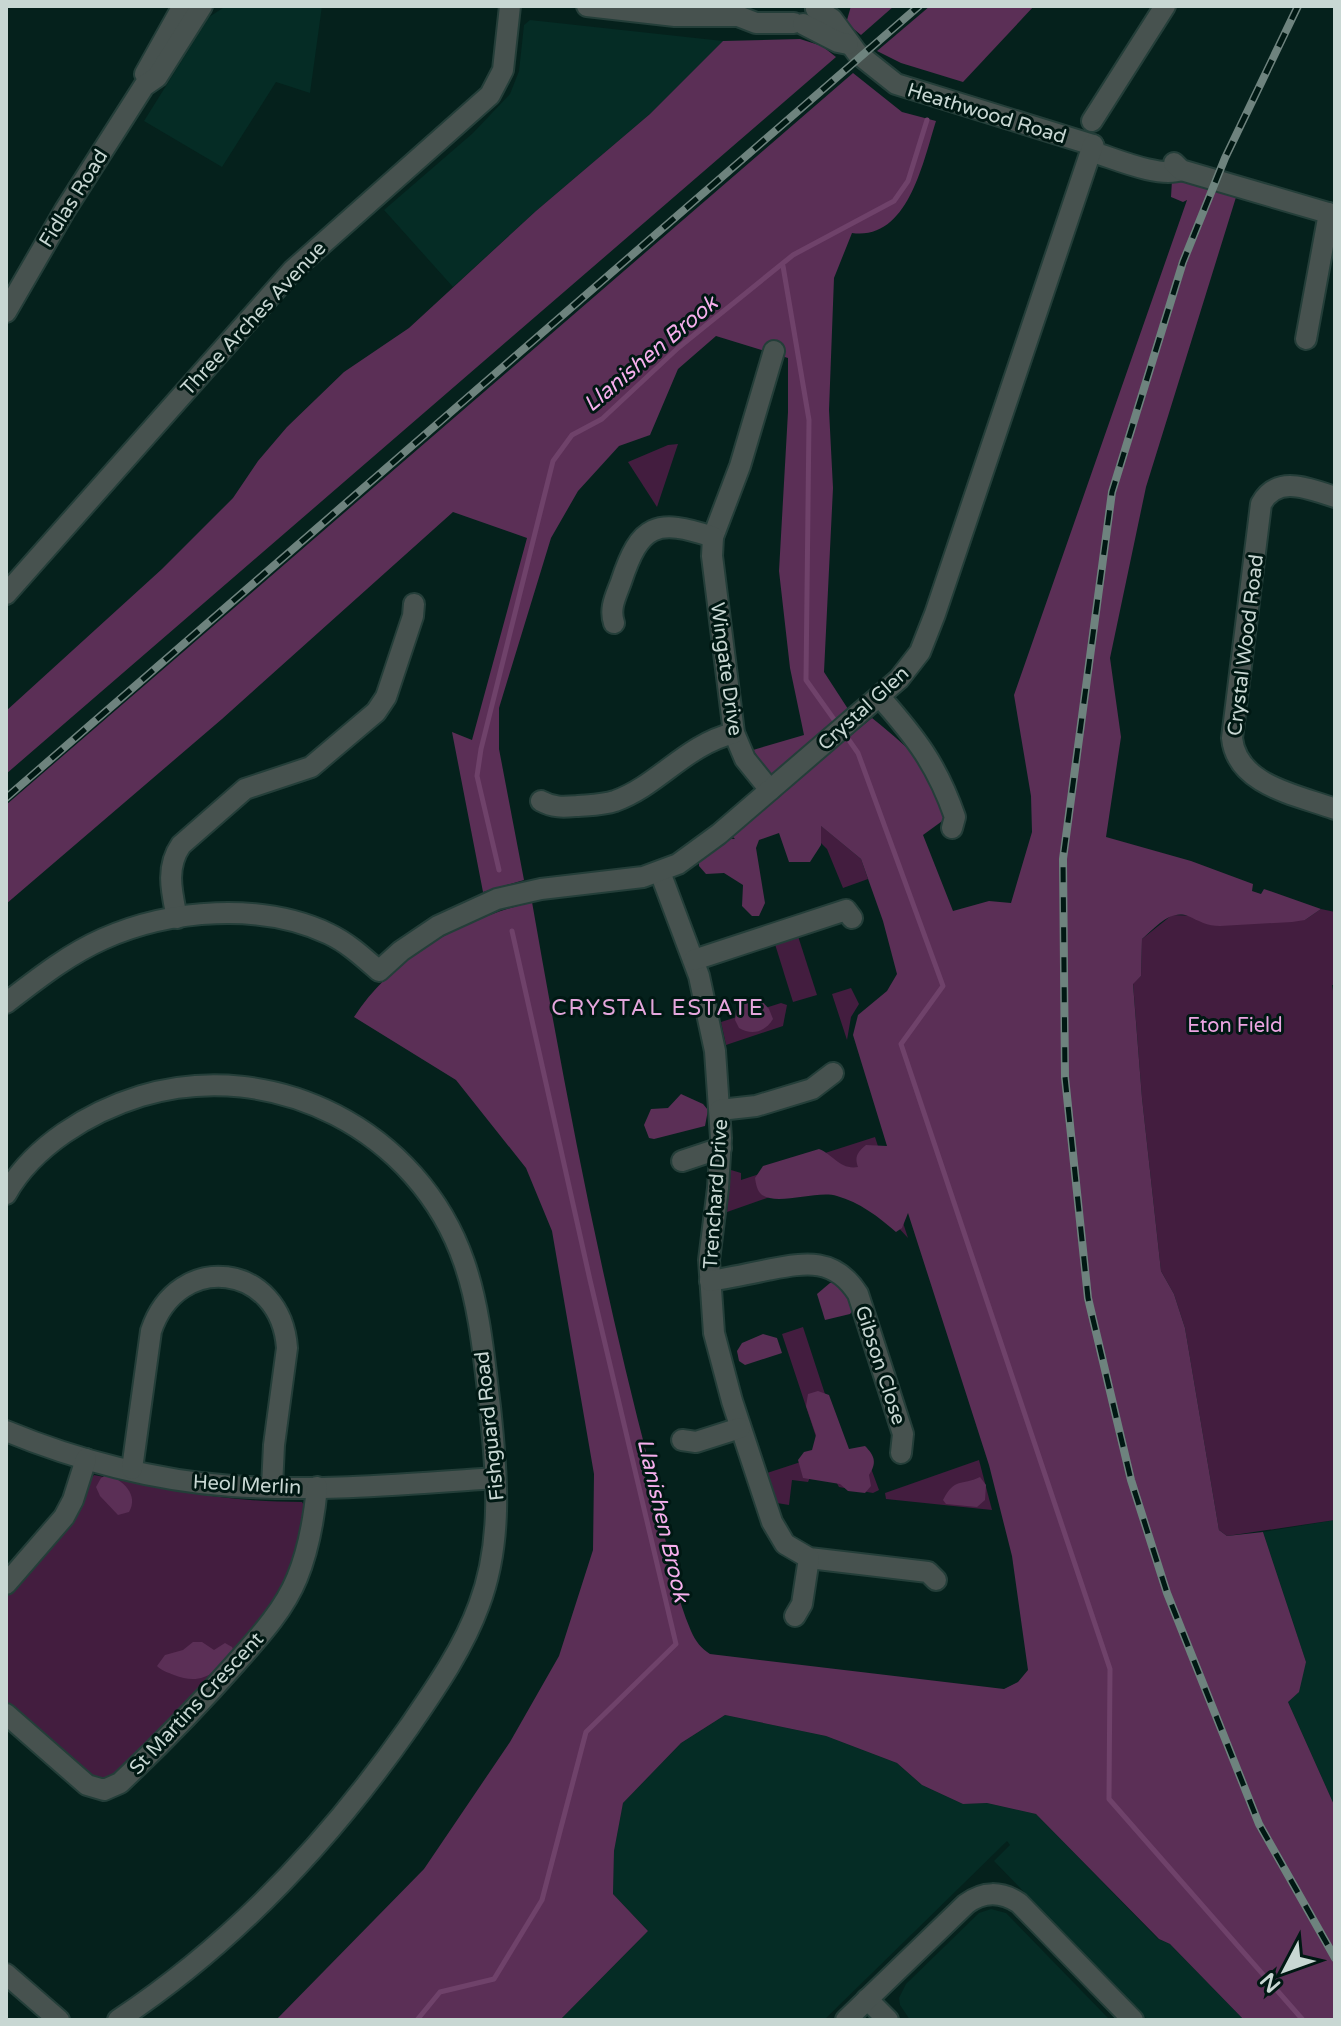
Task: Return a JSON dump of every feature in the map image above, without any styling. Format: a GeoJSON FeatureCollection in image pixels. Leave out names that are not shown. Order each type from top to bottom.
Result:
{"type":"FeatureCollection","features":[{"type":"Feature","properties":{"kind":"street","name":"Fidlas Road"},"geometry":{"type":"LineString","coordinates":[[144,86],[145,70],[183,6]]}},
{"type":"Feature","properties":{"kind":"street","name":"Fidlas Road"},"geometry":{"type":"LineString","coordinates":[[6,312],[65,210],[144,86],[157,77],[202,6]]}},
{"type":"Feature","properties":{"kind":"street","name":"Three Arches Avenue"},"geometry":{"type":"LineString","coordinates":[[6,594],[293,270],[490,95],[503,70],[510,6]]}},
{"type":"Feature","properties":{"kind":"street","name":"Heathwood Road"},"geometry":{"type":"LineString","coordinates":[[587,6],[675,16],[743,11],[756,23],[803,14],[832,19],[848,44],[876,70],[908,89],[1093,145],[1095,140],[1173,162],[1181,170],[1332,214]]}},
{"type":"Feature","properties":{"kind":"street"},"geometry":{"type":"LineString","coordinates":[[1092,121],[1165,6]]}},
{"type":"Feature","properties":{"kind":"street","name":"Crystal Glen"},"geometry":{"type":"LineString","coordinates":[[177,918],[246,914],[297,922],[332,936],[379,971],[438,926],[497,899],[541,889],[626,881],[660,872],[691,856],[770,790],[880,697],[910,667],[927,636],[1093,145]]}},
{"type":"Feature","properties":{"kind":"street"},"geometry":{"type":"LineString","coordinates":[[1306,339],[1332,214]]}},
{"type":"Feature","properties":{"kind":"street","name":"Wingate Drive"},"geometry":{"type":"LineString","coordinates":[[770,790],[745,759],[734,733],[712,556],[713,537],[740,466],[774,351]]}},
{"type":"Feature","properties":{"kind":"street","name":"Crystal Wood Road"},"geometry":{"type":"LineString","coordinates":[[1335,497],[1283,485],[1271,490],[1261,504],[1232,738],[1237,758],[1254,776],[1266,784],[1335,809]]}},
{"type":"Feature","properties":{"kind":"street"},"geometry":{"type":"LineString","coordinates":[[614,623],[610,612],[630,554],[641,538],[668,526],[713,537]]}},
{"type":"Feature","properties":{"kind":"street"},"geometry":{"type":"LineString","coordinates":[[6,1003],[88,947],[142,925],[177,918],[170,875],[181,845],[245,789],[311,767],[376,712],[386,697],[413,616],[414,604]]}},
{"type":"Feature","properties":{"kind":"street"},"geometry":{"type":"LineString","coordinates":[[880,697],[929,757],[955,817],[952,828]]}},
{"type":"Feature","properties":{"kind":"street"},"geometry":{"type":"LineString","coordinates":[[541,801],[554,807],[615,800],[642,787],[704,743],[734,733]]}},
{"type":"Feature","properties":{"kind":"street","name":"Trenchard Drive"},"geometry":{"type":"LineString","coordinates":[[660,872],[694,960],[711,1022],[721,1148],[710,1249],[718,1358],[778,1534],[785,1544],[809,1558]]}},
{"type":"Feature","properties":{"kind":"street"},"geometry":{"type":"LineString","coordinates":[[694,960],[846,910],[852,918]]}},
{"type":"Feature","properties":{"kind":"street"},"geometry":{"type":"LineString","coordinates":[[720,1110],[756,1106],[812,1089],[833,1073]]}},
{"type":"Feature","properties":{"kind":"street","name":"Fishguard Road"},"geometry":{"type":"LineString","coordinates":[[6,1194],[20,1172],[57,1138],[114,1106],[157,1091],[203,1086],[253,1088],[300,1099],[340,1116],[384,1145],[412,1172],[436,1204],[453,1236],[474,1300],[491,1416],[497,1517],[494,1548],[480,1604],[448,1666],[404,1733],[347,1810],[281,1883],[192,1965],[118,2020]]}},
{"type":"Feature","properties":{"kind":"street"},"geometry":{"type":"LineString","coordinates":[[682,1161],[721,1148]]}},
{"type":"Feature","properties":{"kind":"street","name":"Gibson Close"},"geometry":{"type":"LineString","coordinates":[[710,1281],[805,1263],[824,1267],[846,1279],[858,1294],[899,1420],[903,1434],[901,1453]]}},
{"type":"Feature","properties":{"kind":"street"},"geometry":{"type":"LineString","coordinates":[[132,1469],[155,1317],[179,1288],[201,1278],[227,1276],[254,1286],[268,1298],[276,1309],[286,1336],[272,1487]]}},
{"type":"Feature","properties":{"kind":"street"},"geometry":{"type":"LineString","coordinates":[[682,1440],[696,1442],[740,1428]]}},
{"type":"Feature","properties":{"kind":"street","name":"Heol Merlin"},"geometry":{"type":"LineString","coordinates":[[6,1431],[86,1459],[213,1484],[317,1487],[495,1478]]}},
{"type":"Feature","properties":{"kind":"street"},"geometry":{"type":"LineString","coordinates":[[6,1584],[64,1517],[86,1459]]}},
{"type":"Feature","properties":{"kind":"street","name":"St Martins Crescent"},"geometry":{"type":"LineString","coordinates":[[6,1714],[87,1785],[104,1790],[120,1783],[223,1679],[279,1610],[297,1579],[314,1516],[317,1487]]}},
{"type":"Feature","properties":{"kind":"street"},"geometry":{"type":"LineString","coordinates":[[795,1616],[802,1604],[809,1558],[928,1572],[936,1580]]}},
{"type":"Feature","properties":{"kind":"street"},"geometry":{"type":"LineString","coordinates":[[846,2020],[966,1904],[983,1894],[999,1894],[1019,1903],[1133,2020]]}},
{"type":"Feature","properties":{"kind":"street"},"geometry":{"type":"LineString","coordinates":[[6,1974],[59,2020]]}},
{"type":"Feature","properties":{"kind":"street"},"geometry":{"type":"LineString","coordinates":[[867,1999],[888,2020]]}},
{"type":"Feature","properties":{"kind":"shaded area"},"geometry":{"type":"Polygon","coordinates":[[[226,6],[322,6],[310,93],[276,82],[222,167],[144,121],[209,17],[226,6]]]}},
{"type":"Feature","properties":{"kind":"shaded area"},"geometry":{"type":"Polygon","coordinates":[[[851,6],[894,6],[861,35],[847,20],[851,6]]]}},
{"type":"Feature","properties":{"kind":"shaded area"},"geometry":{"type":"Polygon","coordinates":[[[930,6],[1034,6],[963,82],[901,63],[877,51],[930,6]]]}},
{"type":"Feature","properties":{"kind":"shaded area"},"geometry":{"type":"Polygon","coordinates":[[[530,20],[723,41],[650,114],[453,287],[384,210],[473,133],[510,94],[519,71],[524,25],[530,20]]]}},
{"type":"Feature","properties":{"kind":"shaded area"},"geometry":{"type":"Polygon","coordinates":[[[800,39],[822,46],[836,57],[6,774],[6,711],[162,569],[233,498],[258,461],[287,427],[344,372],[409,328],[536,211],[650,114],[723,41],[800,39]]]}},
{"type":"Feature","properties":{"kind":"shaded area"},"geometry":{"type":"Polygon","coordinates":[[[853,73],[902,112],[936,121],[918,177],[900,212],[887,225],[871,232],[852,233],[834,278],[829,410],[833,488],[824,672],[848,709],[772,778],[753,750],[804,735],[790,668],[779,571],[788,358],[716,336],[678,369],[650,435],[619,446],[578,491],[551,538],[499,708],[499,749],[524,880],[483,892],[452,732],[472,740],[527,538],[453,512],[222,719],[6,904],[6,805],[853,73]]]}},
{"type":"Feature","properties":{"kind":"shaded area"},"geometry":{"type":"Polygon","coordinates":[[[1179,173],[1237,194],[1146,487],[1110,658],[1121,737],[1106,837],[1191,861],[1253,884],[1252,891],[1261,894],[1264,889],[1321,909],[1305,920],[1220,926],[1188,916],[1169,917],[1142,939],[1141,976],[1133,984],[1161,1271],[1174,1294],[1185,1328],[1219,1530],[1227,1536],[1263,1532],[1306,1662],[1299,1692],[1288,1702],[1335,1807],[1335,2020],[1244,2020],[1036,1814],[987,1803],[963,1804],[922,1785],[897,1763],[826,1736],[725,1715],[681,1743],[623,1803],[614,1851],[613,1894],[648,1931],[560,2020],[276,2020],[424,1869],[510,1742],[559,1656],[593,1550],[594,1474],[552,1231],[526,1168],[456,1080],[354,1017],[370,995],[410,958],[456,930],[506,909],[532,902],[600,1256],[677,1591],[683,1612],[699,1644],[710,1654],[1004,1689],[1018,1682],[1028,1670],[1012,1556],[989,1465],[908,1213],[902,1228],[896,1232],[868,1211],[837,1196],[769,1198],[760,1193],[756,1183],[755,1178],[763,1166],[819,1149],[842,1164],[858,1167],[858,1154],[866,1145],[887,1146],[853,1035],[858,1015],[887,991],[897,974],[883,921],[861,859],[821,826],[821,845],[810,862],[789,862],[779,833],[759,840],[756,848],[765,903],[759,916],[752,916],[742,906],[743,885],[724,873],[706,874],[699,866],[699,857],[721,838],[735,839],[729,833],[771,796],[781,794],[872,718],[910,751],[933,785],[945,819],[923,835],[953,911],[989,901],[1011,903],[1032,832],[1031,796],[1014,695],[1187,200],[1183,202],[1171,197],[1172,180],[1179,173]]]}},
{"type":"Feature","properties":{"kind":"shaded area"},"geometry":{"type":"Polygon","coordinates":[[[751,999],[761,1000],[773,1019],[766,1027],[753,1032],[739,1028],[735,1020],[736,1010],[751,999]]]}},
{"type":"Feature","properties":{"kind":"shaded area"},"geometry":{"type":"Polygon","coordinates":[[[681,1094],[703,1104],[708,1110],[705,1126],[649,1138],[644,1125],[651,1109],[668,1108],[681,1094]]]}},
{"type":"Feature","properties":{"kind":"shaded area"},"geometry":{"type":"Polygon","coordinates":[[[830,1283],[844,1289],[853,1310],[850,1314],[825,1320],[817,1294],[830,1283]]]}},
{"type":"Feature","properties":{"kind":"shaded area"},"geometry":{"type":"Polygon","coordinates":[[[763,1334],[777,1338],[782,1353],[745,1365],[739,1361],[737,1351],[742,1343],[763,1334]]]}},
{"type":"Feature","properties":{"kind":"shaded area"},"geometry":{"type":"Polygon","coordinates":[[[818,1391],[829,1395],[849,1449],[865,1446],[873,1456],[874,1463],[869,1475],[871,1486],[865,1493],[848,1491],[840,1484],[803,1478],[798,1460],[804,1452],[812,1450],[816,1435],[806,1406],[808,1394],[818,1391]]]}},
{"type":"Feature","properties":{"kind":"shaded area"},"geometry":{"type":"Polygon","coordinates":[[[106,1475],[128,1489],[132,1500],[129,1512],[118,1515],[100,1496],[96,1487],[106,1475]]]}},
{"type":"Feature","properties":{"kind":"shaded area"},"geometry":{"type":"Polygon","coordinates":[[[980,1477],[986,1485],[985,1500],[977,1507],[946,1504],[943,1500],[955,1485],[980,1477]]]}},
{"type":"Feature","properties":{"kind":"shaded area"},"geometry":{"type":"Polygon","coordinates":[[[1335,1520],[1335,1807],[1288,1702],[1306,1662],[1263,1532],[1335,1520]]]}},
{"type":"Feature","properties":{"kind":"shaded area"},"geometry":{"type":"Polygon","coordinates":[[[193,1642],[202,1642],[214,1650],[225,1643],[232,1647],[235,1654],[214,1672],[200,1678],[184,1678],[157,1666],[165,1655],[183,1650],[193,1642]]]}},
{"type":"Feature","properties":{"kind":"shaded area"},"geometry":{"type":"Polygon","coordinates":[[[725,1715],[826,1736],[897,1763],[922,1785],[963,1804],[987,1803],[1036,1814],[1158,1939],[1170,1944],[1244,2020],[1148,2020],[994,1861],[1010,1845],[1007,1841],[824,2020],[560,2020],[648,1931],[613,1894],[614,1851],[623,1803],[681,1743],[725,1715]]]}},
{"type":"Feature","properties":{"kind":"shaded area"},"geometry":{"type":"Polygon","coordinates":[[[991,1909],[1006,1913],[1110,2020],[910,2020],[899,1998],[906,1984],[979,1913],[991,1909]]]}},
{"type":"Feature","properties":{"kind":"green space"},"geometry":{"type":"Polygon","coordinates":[[[678,444],[657,507],[628,462],[668,445],[678,444]]]}},
{"type":"Feature","properties":{"kind":"green space"},"geometry":{"type":"Polygon","coordinates":[[[820,825],[861,859],[868,879],[843,888],[827,849],[820,842],[820,825]]]}},
{"type":"Feature","properties":{"kind":"green space","name":"Eton Field"},"geometry":{"type":"Polygon","coordinates":[[[1321,909],[1335,912],[1335,985],[1332,985],[1335,1002],[1335,1520],[1227,1536],[1219,1530],[1185,1328],[1174,1294],[1161,1271],[1133,983],[1141,976],[1142,939],[1172,915],[1305,920],[1321,909]]]}},
{"type":"Feature","properties":{"kind":"green space"},"geometry":{"type":"Polygon","coordinates":[[[797,933],[817,995],[793,1002],[774,941],[797,933]]]}},
{"type":"Feature","properties":{"kind":"green space"},"geometry":{"type":"Polygon","coordinates":[[[851,988],[859,1004],[851,1017],[847,1040],[832,994],[851,988]]]}},
{"type":"Feature","properties":{"kind":"green space"},"geometry":{"type":"Polygon","coordinates":[[[781,1003],[787,1005],[783,1026],[726,1045],[721,1022],[781,1003]]]}},
{"type":"Feature","properties":{"kind":"green space"},"geometry":{"type":"Polygon","coordinates":[[[875,1137],[908,1238],[895,1224],[847,1194],[793,1189],[727,1212],[731,1170],[741,1173],[741,1180],[875,1137]]]}},
{"type":"Feature","properties":{"kind":"green space"},"geometry":{"type":"Polygon","coordinates":[[[803,1327],[846,1458],[865,1452],[879,1490],[873,1493],[839,1487],[823,1458],[782,1334],[803,1327]]]}},
{"type":"Feature","properties":{"kind":"green space"},"geometry":{"type":"Polygon","coordinates":[[[819,1456],[808,1482],[792,1480],[789,1505],[777,1503],[767,1473],[819,1456]]]}},
{"type":"Feature","properties":{"kind":"green space"},"geometry":{"type":"Polygon","coordinates":[[[979,1460],[992,1510],[886,1499],[885,1493],[979,1460]]]}},
{"type":"Feature","properties":{"kind":"green space"},"geometry":{"type":"Polygon","coordinates":[[[94,1475],[222,1497],[302,1502],[305,1507],[299,1555],[267,1617],[118,1776],[97,1784],[6,1706],[6,1593],[94,1475]]]}},
{"type":"Feature","properties":{"kind":"waterway","name":"Llanishen Brook"},"geometry":{"type":"LineString","coordinates":[[499,870],[477,776],[481,749],[553,461],[572,435],[602,419],[678,348],[793,255],[894,201],[908,181],[927,120]]}},
{"type":"Feature","properties":{"kind":"waterway"},"geometry":{"type":"LineString","coordinates":[[783,266],[809,420],[806,680],[838,725]]}},
{"type":"Feature","properties":{"kind":"waterway"},"geometry":{"type":"LineString","coordinates":[[844,733],[858,753],[943,986],[901,1044],[1110,1669],[1109,1799],[1303,2020]]}},
{"type":"Feature","properties":{"kind":"waterway","name":"Llanishen Brook"},"geometry":{"type":"LineString","coordinates":[[417,2020],[440,1992],[494,1979],[542,1900],[586,1732],[676,1644],[512,931]]}},
{"type":"Feature","properties":{"kind":"railway"},"geometry":{"type":"LineString","coordinates":[[6,798],[919,6]]}},
{"type":"Feature","properties":{"kind":"railway"},"geometry":{"type":"LineString","coordinates":[[1298,6],[1225,158],[1183,262],[1112,492],[1063,859],[1065,1077],[1088,1298],[1131,1480],[1167,1593],[1259,1824],[1335,1958]]}},
{"type":"Feature","properties":{"kind":"district","name":"CRYSTAL ESTATE"},"geometry":{"type":"Point","coordinates":[658,1007]}}]}
